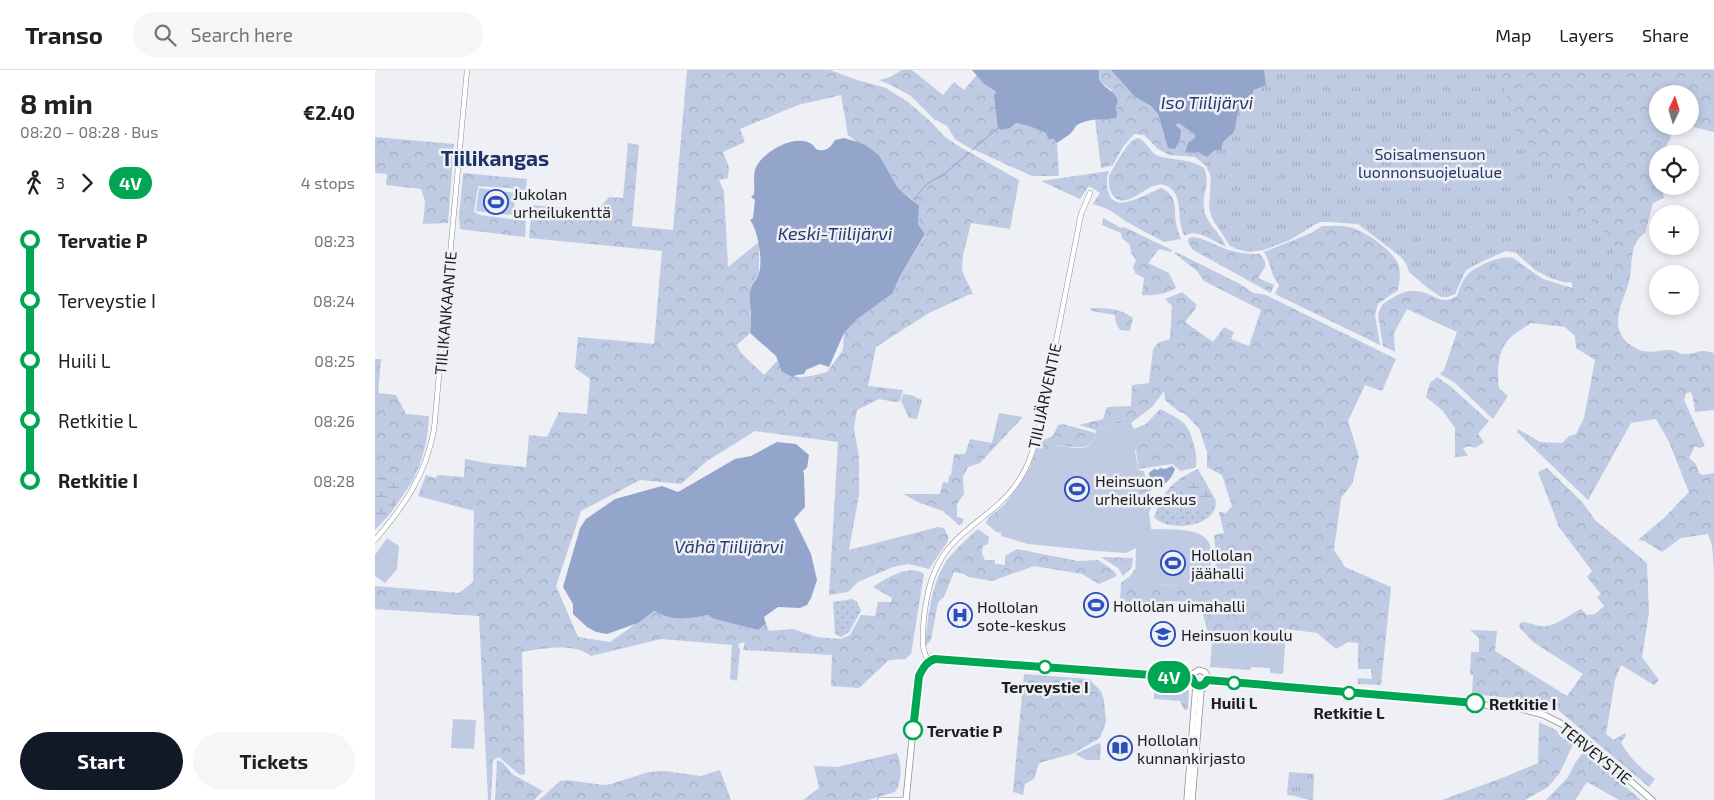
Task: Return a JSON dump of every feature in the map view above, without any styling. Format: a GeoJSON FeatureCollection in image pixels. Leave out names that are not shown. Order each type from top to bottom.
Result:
{"type":"FeatureCollection","features":[{"type":"Feature","properties":{"kind":"main road"},"geometry":{"type":"LineString","coordinates":[[906,800],[918,679],[923,668],[935,659],[1192,678]]}},
{"type":"Feature","properties":{"kind":"main road"},"geometry":{"type":"LineString","coordinates":[[1192,678],[1195,672],[1201,670],[1206,674],[1206,682],[1201,692],[1192,800]]}},
{"type":"Feature","properties":{"kind":"main road"},"geometry":{"type":"LineString","coordinates":[[1187,800],[1196,684],[1192,678]]}},
{"type":"Feature","properties":{"kind":"main road"},"geometry":{"type":"LineString","coordinates":[[1196,684],[1206,682]]}},
{"type":"Feature","properties":{"kind":"main road","name":"TERVEYSTIE"},"geometry":{"type":"LineString","coordinates":[[1206,682],[1452,701],[1531,710],[1557,720],[1570,728],[1653,800]]}},
{"type":"Feature","properties":{"kind":"street","name":"TIILIKANKAANTIE"},"geometry":{"type":"LineString","coordinates":[[375,540],[399,512],[410,495],[424,468],[434,430],[467,70]]}},
{"type":"Feature","properties":{"kind":"street","name":"TIILIJÄRVENTIE"},"geometry":{"type":"LineString","coordinates":[[929,662],[923,652],[923,640],[926,606],[933,573],[948,549],[1006,498],[1021,476],[1033,450],[1041,418],[1080,216],[1090,193]]}},
{"type":"Feature","properties":{"kind":"street"},"geometry":{"type":"LineString","coordinates":[[880,800],[906,800]]}},
{"type":"Feature","properties":{"kind":"green space"},"geometry":{"type":"Polygon","coordinates":[[[687,70],[830,70],[886,88],[908,102],[944,136],[1019,180],[1010,229],[971,223],[963,255],[962,271],[973,294],[929,313],[876,347],[868,386],[903,390],[900,401],[879,399],[857,410],[854,428],[859,458],[859,495],[849,550],[938,527],[944,528],[948,541],[929,569],[909,564],[893,567],[858,582],[848,592],[829,595],[838,442],[755,431],[707,461],[681,484],[640,480],[581,511],[556,586],[578,637],[610,642],[654,611],[668,617],[681,619],[708,615],[714,619],[758,630],[766,624],[769,631],[793,629],[817,637],[841,639],[850,635],[861,615],[875,616],[878,602],[891,602],[892,598],[873,587],[898,573],[912,570],[924,574],[911,654],[905,659],[889,660],[859,688],[831,686],[832,655],[743,650],[745,642],[738,644],[740,650],[737,681],[730,679],[732,645],[661,639],[591,656],[576,649],[567,648],[548,648],[522,652],[525,774],[520,775],[499,757],[493,760],[491,800],[488,800],[479,616],[375,609],[375,586],[459,593],[473,582],[474,511],[418,496],[426,475],[435,478],[438,475],[464,477],[465,459],[526,467],[529,435],[547,437],[559,412],[587,414],[590,379],[575,368],[578,337],[654,344],[662,251],[529,238],[532,205],[597,211],[609,197],[623,198],[628,143],[639,145],[632,226],[673,230],[687,70]],[[841,95],[798,105],[740,129],[745,142],[723,152],[729,167],[728,178],[719,180],[724,191],[728,267],[759,242],[759,273],[750,288],[752,324],[750,333],[737,345],[741,353],[764,375],[777,361],[782,372],[788,375],[804,377],[827,372],[843,350],[844,333],[856,320],[893,293],[899,278],[924,237],[925,234],[918,224],[919,208],[913,200],[898,188],[879,155],[848,135],[841,95]]]}},
{"type":"Feature","properties":{"kind":"green space"},"geometry":{"type":"Polygon","coordinates":[[[902,70],[912,70],[943,95],[954,82],[964,90],[977,75],[984,84],[996,93],[1010,128],[1016,123],[1029,126],[1046,133],[1048,139],[1052,139],[1057,143],[1059,176],[1032,176],[966,146],[955,139],[947,126],[934,119],[911,96],[879,80],[890,77],[902,70]]]}},
{"type":"Feature","properties":{"kind":"green space"},"geometry":{"type":"Polygon","coordinates":[[[1099,70],[1111,70],[1135,97],[1151,106],[1158,114],[1164,135],[1179,122],[1195,135],[1196,138],[1185,153],[1215,150],[1484,232],[1564,276],[1567,283],[1550,278],[1535,270],[1516,253],[1506,251],[1471,266],[1465,272],[1455,294],[1447,297],[1440,296],[1409,272],[1406,263],[1401,257],[1358,224],[1319,222],[1290,240],[1264,250],[1249,252],[1236,249],[1228,243],[1212,218],[1209,207],[1211,176],[1206,166],[1195,157],[1169,155],[1158,149],[1144,135],[1134,134],[1123,147],[1113,165],[1101,168],[1095,119],[1115,108],[1111,89],[1102,81],[1099,70]]]}},
{"type":"Feature","properties":{"kind":"green space","name":"Soisalmensuon luonnonsuojelualue"},"geometry":{"type":"Polygon","coordinates":[[[1263,70],[1503,70],[1502,76],[1510,115],[1521,140],[1534,149],[1579,214],[1602,227],[1617,260],[1613,278],[1606,291],[1589,285],[1560,281],[1537,271],[1517,252],[1504,250],[1466,270],[1456,289],[1448,297],[1441,297],[1415,277],[1401,256],[1359,224],[1325,220],[1263,248],[1245,251],[1230,246],[1211,215],[1211,180],[1207,155],[1235,131],[1232,130],[1237,121],[1239,109],[1255,90],[1263,70]]]}},
{"type":"Feature","properties":{"kind":"green space"},"geometry":{"type":"Polygon","coordinates":[[[1477,70],[1714,70],[1714,132],[1699,128],[1699,85],[1649,85],[1649,135],[1671,135],[1667,145],[1649,145],[1649,195],[1664,195],[1664,198],[1649,205],[1649,218],[1645,233],[1639,238],[1633,250],[1630,278],[1618,316],[1618,324],[1623,338],[1641,351],[1670,350],[1685,354],[1701,351],[1714,353],[1714,410],[1695,412],[1691,392],[1686,393],[1684,400],[1705,446],[1700,448],[1695,446],[1689,458],[1696,464],[1699,473],[1703,475],[1714,473],[1714,570],[1712,545],[1708,534],[1681,538],[1662,552],[1644,541],[1638,540],[1664,518],[1689,492],[1669,442],[1656,419],[1631,423],[1588,500],[1517,432],[1518,429],[1540,442],[1562,443],[1569,436],[1576,434],[1584,418],[1595,360],[1576,348],[1575,336],[1565,327],[1531,323],[1506,343],[1500,355],[1498,375],[1499,388],[1508,396],[1493,419],[1454,382],[1440,374],[1444,370],[1457,332],[1407,309],[1394,333],[1395,352],[1383,346],[1378,314],[1382,305],[1402,293],[1411,291],[1421,292],[1445,300],[1451,299],[1457,296],[1464,279],[1472,271],[1483,264],[1509,257],[1543,279],[1572,288],[1572,284],[1585,265],[1477,70]]]}},
{"type":"Feature","properties":{"kind":"green space"},"geometry":{"type":"Polygon","coordinates":[[[375,137],[454,144],[448,223],[423,224],[425,201],[421,189],[386,185],[387,174],[375,173],[375,137]]]}},
{"type":"Feature","properties":{"kind":"green space"},"geometry":{"type":"Polygon","coordinates":[[[1138,138],[1158,156],[1187,161],[1204,168],[1207,179],[1204,202],[1205,213],[1226,246],[1200,234],[1195,233],[1185,236],[1182,230],[1177,197],[1169,187],[1156,185],[1125,200],[1119,200],[1113,196],[1109,187],[1110,174],[1127,146],[1138,138]]]}},
{"type":"Feature","properties":{"kind":"green space"},"geometry":{"type":"Polygon","coordinates":[[[1109,171],[1107,177],[1108,191],[1113,200],[1126,202],[1162,188],[1167,191],[1173,199],[1177,229],[1181,239],[1164,242],[1127,222],[1108,209],[1093,204],[1100,193],[1089,186],[1080,199],[1041,181],[1109,171]]]}},
{"type":"Feature","properties":{"kind":"green space"},"geometry":{"type":"Polygon","coordinates":[[[463,173],[527,179],[525,193],[510,188],[478,186],[474,212],[480,215],[526,221],[525,237],[460,229],[459,218],[463,173]]]}},
{"type":"Feature","properties":{"kind":"green space","name":"Jukolan urheilukenttä"},"geometry":{"type":"Polygon","coordinates":[[[479,188],[516,193],[513,215],[476,211],[479,188]]]}},
{"type":"Feature","properties":{"kind":"green space"},"geometry":{"type":"Polygon","coordinates":[[[1103,218],[1172,250],[1171,252],[1159,249],[1148,263],[1169,273],[1176,288],[1160,294],[1142,295],[1144,278],[1135,273],[1133,267],[1136,260],[1131,253],[1130,245],[1122,238],[1121,233],[1102,225],[1103,218]]]}},
{"type":"Feature","properties":{"kind":"green space"},"geometry":{"type":"Polygon","coordinates":[[[1322,226],[1346,226],[1363,232],[1392,254],[1399,267],[1398,290],[1378,304],[1375,315],[1380,345],[1275,294],[1279,285],[1264,252],[1311,233],[1322,226]]]}},
{"type":"Feature","properties":{"kind":"green space"},"geometry":{"type":"Polygon","coordinates":[[[1192,237],[1236,252],[1260,254],[1265,261],[1265,267],[1258,278],[1274,285],[1271,293],[1193,250],[1188,242],[1188,239],[1192,237]]]}},
{"type":"Feature","properties":{"kind":"green space"},"geometry":{"type":"Polygon","coordinates":[[[1176,252],[1240,284],[1253,293],[1266,295],[1396,359],[1382,391],[1365,385],[1348,421],[1359,457],[1352,484],[1341,498],[1334,550],[1345,567],[1391,587],[1381,685],[1358,684],[1358,678],[1372,679],[1371,669],[1358,669],[1358,643],[1348,642],[1336,649],[1317,633],[1279,628],[1269,636],[1257,640],[1235,642],[1214,640],[1209,638],[1200,602],[1165,601],[1164,606],[1120,601],[1121,583],[1136,568],[1135,581],[1137,582],[1179,586],[1198,582],[1217,563],[1214,535],[1224,533],[1219,512],[1226,513],[1232,506],[1222,475],[1207,467],[1207,452],[1199,428],[1185,414],[1178,411],[1165,400],[1164,391],[1152,407],[1131,423],[1113,424],[1096,430],[1079,425],[1103,419],[1107,407],[1131,406],[1132,385],[1149,383],[1153,349],[1158,343],[1170,339],[1172,306],[1165,299],[1182,292],[1196,304],[1196,308],[1185,322],[1213,342],[1224,327],[1234,332],[1231,339],[1249,346],[1261,310],[1204,281],[1197,271],[1174,253],[1176,252]]]}},
{"type":"Feature","properties":{"kind":"green space"},"geometry":{"type":"Polygon","coordinates":[[[1090,308],[1113,309],[1123,312],[1133,318],[1130,331],[1120,330],[1116,323],[1115,315],[1092,311],[1090,308]]]}},
{"type":"Feature","properties":{"kind":"green space"},"geometry":{"type":"Polygon","coordinates":[[[375,359],[381,359],[378,393],[396,395],[406,414],[429,416],[424,450],[412,482],[409,479],[381,476],[375,479],[375,359]]]}},
{"type":"Feature","properties":{"kind":"green space"},"geometry":{"type":"Polygon","coordinates":[[[1437,377],[1450,386],[1489,421],[1478,434],[1484,442],[1475,448],[1470,446],[1463,448],[1468,456],[1455,457],[1455,428],[1442,410],[1426,397],[1430,383],[1437,377]]]}},
{"type":"Feature","properties":{"kind":"green space"},"geometry":{"type":"Polygon","coordinates":[[[903,394],[922,400],[917,419],[909,418],[901,401],[903,394]]]}},
{"type":"Feature","properties":{"kind":"green space"},"geometry":{"type":"Polygon","coordinates":[[[1160,409],[1182,421],[1188,429],[1196,451],[1196,467],[1181,471],[1172,464],[1138,469],[1134,429],[1146,424],[1160,409]]]}},
{"type":"Feature","properties":{"kind":"green space"},"geometry":{"type":"Polygon","coordinates":[[[999,413],[1023,417],[980,463],[968,467],[963,477],[964,494],[957,504],[957,517],[964,519],[962,524],[959,525],[943,511],[920,503],[903,494],[940,494],[943,482],[948,483],[949,476],[951,475],[954,454],[965,454],[970,439],[992,443],[999,413]]]}},
{"type":"Feature","properties":{"kind":"green space","name":"Heinsuon urheilukeskus"},"geometry":{"type":"Polygon","coordinates":[[[1131,423],[1134,429],[1135,441],[1139,445],[1135,451],[1138,470],[1144,471],[1146,480],[1138,480],[1137,477],[1137,487],[1150,509],[1147,511],[1149,513],[1151,529],[1175,529],[1193,532],[1206,539],[1210,545],[1211,569],[1198,583],[1180,586],[1135,582],[1136,548],[1126,553],[1098,551],[1028,544],[1001,536],[1004,505],[1030,467],[1035,468],[1038,459],[1054,445],[1084,448],[1093,441],[1096,430],[1113,424],[1131,423]]]}},
{"type":"Feature","properties":{"kind":"green space"},"geometry":{"type":"Polygon","coordinates":[[[1063,424],[1095,433],[1093,440],[1090,444],[1079,447],[1054,445],[1046,452],[1035,468],[1030,467],[1039,442],[1053,436],[1058,425],[1063,424]]]}},
{"type":"Feature","properties":{"kind":"green space"},"geometry":{"type":"Polygon","coordinates":[[[1547,468],[1583,503],[1595,520],[1647,563],[1649,613],[1642,657],[1659,680],[1654,685],[1621,665],[1615,680],[1606,734],[1614,740],[1625,733],[1626,736],[1621,742],[1627,753],[1655,779],[1649,787],[1558,710],[1521,699],[1472,694],[1473,675],[1470,675],[1471,652],[1479,652],[1479,638],[1470,630],[1497,631],[1495,651],[1567,696],[1583,674],[1533,642],[1519,627],[1521,622],[1540,626],[1550,625],[1581,609],[1587,615],[1595,614],[1604,606],[1597,597],[1601,594],[1587,577],[1592,571],[1559,527],[1538,472],[1547,468]]]}},
{"type":"Feature","properties":{"kind":"green space"},"geometry":{"type":"Polygon","coordinates":[[[1198,469],[1216,501],[1210,510],[1200,508],[1176,513],[1160,502],[1176,482],[1198,469]]]}},
{"type":"Feature","properties":{"kind":"green space"},"geometry":{"type":"Polygon","coordinates":[[[381,476],[409,479],[412,482],[390,514],[375,530],[375,479],[381,476]]]}},
{"type":"Feature","properties":{"kind":"green space"},"geometry":{"type":"Polygon","coordinates":[[[1150,481],[1156,487],[1150,491],[1149,498],[1152,505],[1149,513],[1146,511],[1137,486],[1137,482],[1150,481]]]}},
{"type":"Feature","properties":{"kind":"green space"},"geometry":{"type":"Polygon","coordinates":[[[1216,501],[1214,510],[1208,517],[1190,525],[1169,525],[1160,522],[1154,517],[1160,502],[1176,513],[1200,508],[1210,510],[1216,501]]]}},
{"type":"Feature","properties":{"kind":"green space"},"geometry":{"type":"Polygon","coordinates":[[[1004,505],[1002,533],[996,532],[986,523],[988,518],[1004,505]]]}},
{"type":"Feature","properties":{"kind":"green space"},"geometry":{"type":"Polygon","coordinates":[[[978,529],[989,537],[988,544],[983,546],[982,554],[985,560],[995,560],[995,564],[1005,565],[1005,556],[1017,549],[1078,561],[1098,560],[1114,571],[1117,576],[1099,584],[1082,574],[1034,566],[992,581],[968,577],[954,572],[944,597],[938,602],[931,640],[925,647],[932,598],[939,574],[952,554],[978,529]]]}},
{"type":"Feature","properties":{"kind":"green space"},"geometry":{"type":"Polygon","coordinates":[[[387,538],[399,546],[397,569],[385,583],[375,576],[375,555],[387,538]]]}},
{"type":"Feature","properties":{"kind":"green space"},"geometry":{"type":"Polygon","coordinates":[[[1101,557],[1133,558],[1132,567],[1123,576],[1118,568],[1101,557]]]}},
{"type":"Feature","properties":{"kind":"green space"},"geometry":{"type":"Polygon","coordinates":[[[852,599],[857,602],[861,611],[849,632],[841,637],[835,634],[833,602],[852,599]]]}},
{"type":"Feature","properties":{"kind":"green space"},"geometry":{"type":"Polygon","coordinates":[[[1278,628],[1286,629],[1285,645],[1243,641],[1266,637],[1278,628]]]}},
{"type":"Feature","properties":{"kind":"green space"},"geometry":{"type":"Polygon","coordinates":[[[1212,641],[1243,641],[1285,645],[1283,674],[1270,673],[1270,668],[1251,667],[1250,670],[1210,667],[1212,641]]]}},
{"type":"Feature","properties":{"kind":"green space"},"geometry":{"type":"Polygon","coordinates":[[[1024,674],[1089,679],[1101,691],[1104,700],[1106,722],[1100,738],[1072,754],[1039,763],[1034,779],[1025,784],[1023,795],[1013,792],[1024,674]]]}},
{"type":"Feature","properties":{"kind":"green space"},"geometry":{"type":"Polygon","coordinates":[[[1154,684],[1183,687],[1189,691],[1188,709],[1184,710],[1180,701],[1154,699],[1154,684]]]}},
{"type":"Feature","properties":{"kind":"green space"},"geometry":{"type":"Polygon","coordinates":[[[453,719],[476,720],[474,749],[451,748],[453,719]]]}},
{"type":"Feature","properties":{"kind":"green space"},"geometry":{"type":"Polygon","coordinates":[[[1539,722],[1556,730],[1560,736],[1573,745],[1559,774],[1548,787],[1525,800],[1442,800],[1538,763],[1539,722]]]}},
{"type":"Feature","properties":{"kind":"green space"},"geometry":{"type":"Polygon","coordinates":[[[1099,743],[1101,745],[1100,760],[1086,760],[1075,754],[1099,743]]]}},
{"type":"Feature","properties":{"kind":"green space"},"geometry":{"type":"Polygon","coordinates":[[[1584,751],[1641,800],[1619,800],[1587,782],[1575,800],[1546,800],[1568,777],[1584,751]]]}},
{"type":"Feature","properties":{"kind":"green space"},"geometry":{"type":"Polygon","coordinates":[[[897,753],[901,773],[895,792],[868,800],[803,800],[819,788],[814,766],[837,767],[897,753]]]}},
{"type":"Feature","properties":{"kind":"green space"},"geometry":{"type":"Polygon","coordinates":[[[497,760],[502,762],[512,774],[543,791],[534,800],[495,800],[497,760]]]}},
{"type":"Feature","properties":{"kind":"green space"},"geometry":{"type":"Polygon","coordinates":[[[720,770],[731,800],[539,800],[560,781],[567,780],[603,785],[649,772],[665,771],[701,776],[720,770]]]}},
{"type":"Feature","properties":{"kind":"green space"},"geometry":{"type":"Polygon","coordinates":[[[1289,772],[1314,774],[1313,800],[1287,795],[1289,772]]]}},
{"type":"Feature","properties":{"kind":"water","name":"Iso Tiilijärvi"},"geometry":{"type":"Polygon","coordinates":[[[972,70],[1099,70],[1101,82],[1116,96],[1116,118],[1085,121],[1076,126],[1070,134],[1057,143],[1053,139],[1048,139],[1046,133],[1029,126],[1016,123],[1010,128],[1001,130],[998,128],[994,96],[996,92],[984,84],[972,70]]]}},
{"type":"Feature","properties":{"kind":"water","name":"Iso Tiilijärvi"},"geometry":{"type":"Polygon","coordinates":[[[1111,70],[1264,70],[1266,85],[1254,90],[1249,101],[1239,110],[1234,132],[1223,142],[1221,150],[1215,150],[1207,157],[1198,152],[1185,153],[1188,143],[1195,138],[1195,135],[1179,123],[1175,125],[1181,130],[1180,139],[1175,149],[1168,148],[1158,114],[1151,106],[1135,97],[1111,70]]]}},
{"type":"Feature","properties":{"kind":"water","name":"Keski-Tiilijärvi"},"geometry":{"type":"Polygon","coordinates":[[[844,138],[864,144],[879,155],[898,188],[919,206],[918,224],[925,234],[899,278],[893,293],[856,320],[844,333],[829,367],[820,364],[806,370],[804,374],[793,377],[782,372],[776,356],[750,333],[750,291],[760,268],[757,238],[750,220],[753,218],[755,200],[751,197],[754,194],[755,170],[765,156],[783,144],[802,141],[810,143],[816,149],[825,150],[835,140],[844,138]]]}},
{"type":"Feature","properties":{"kind":"water","name":"Vähä Tiilijärvi"},"geometry":{"type":"Polygon","coordinates":[[[777,442],[796,444],[809,455],[807,468],[803,471],[805,507],[794,519],[811,554],[817,580],[807,605],[800,608],[778,607],[764,617],[766,624],[758,630],[714,619],[708,615],[681,619],[668,617],[654,611],[638,623],[607,634],[596,632],[587,627],[573,614],[573,604],[563,587],[580,528],[586,519],[615,499],[662,486],[678,492],[735,459],[751,456],[777,442]]]}},
{"type":"Feature","properties":{"kind":"water"},"geometry":{"type":"Polygon","coordinates":[[[1172,466],[1175,469],[1174,472],[1164,485],[1158,488],[1150,481],[1149,473],[1154,469],[1165,469],[1172,466]]]}},
{"type":"Feature","properties":{"kind":"waterway"},"geometry":{"type":"LineString","coordinates":[[972,150],[998,128]]}},
{"type":"Feature","properties":{"kind":"waterway"},"geometry":{"type":"LineString","coordinates":[[913,200],[927,184],[944,174],[969,153]]}},
{"type":"Feature","properties":{"kind":"bus line","name":"4V"},"geometry":{"type":"LineString","coordinates":[[913,730],[918,679],[923,668],[935,659],[1192,678],[1195,684],[1199,686],[1207,680],[1475,703]]}},
{"type":"Feature","properties":{"kind":"place","name":"Jukolan urheilukenttä"},"geometry":{"type":"Point","coordinates":[496,202]}},
{"type":"Feature","properties":{"kind":"place","name":"Heinsuon urheilukeskus"},"geometry":{"type":"Point","coordinates":[1077,489]}},
{"type":"Feature","properties":{"kind":"place","name":"Hollolan jäähalli"},"geometry":{"type":"Point","coordinates":[1173,563]}},
{"type":"Feature","properties":{"kind":"place","name":"Hollolan uimahalli"},"geometry":{"type":"Point","coordinates":[1096,605]}},
{"type":"Feature","properties":{"kind":"place","name":"Hollolan sote-keskus"},"geometry":{"type":"Point","coordinates":[960,615]}},
{"type":"Feature","properties":{"kind":"place","name":"Heinsuon koulu"},"geometry":{"type":"Point","coordinates":[1163,634]}},
{"type":"Feature","properties":{"kind":"place","name":"Terveystie I"},"geometry":{"type":"Point","coordinates":[1045,667]}},
{"type":"Feature","properties":{"kind":"place","name":"Huili L"},"geometry":{"type":"Point","coordinates":[1234,683]}},
{"type":"Feature","properties":{"kind":"place","name":"Retkitie L"},"geometry":{"type":"Point","coordinates":[1349,693]}},
{"type":"Feature","properties":{"kind":"place","name":"Retkitie I"},"geometry":{"type":"Point","coordinates":[1475,703]}},
{"type":"Feature","properties":{"kind":"place","name":"Tervatie P"},"geometry":{"type":"Point","coordinates":[913,730]}},
{"type":"Feature","properties":{"kind":"place","name":"Hollolan kunnankirjasto"},"geometry":{"type":"Point","coordinates":[1120,748]}},
{"type":"Feature","properties":{"kind":"district","name":"Tiilikangas"},"geometry":{"type":"Point","coordinates":[495,157]}}]}
